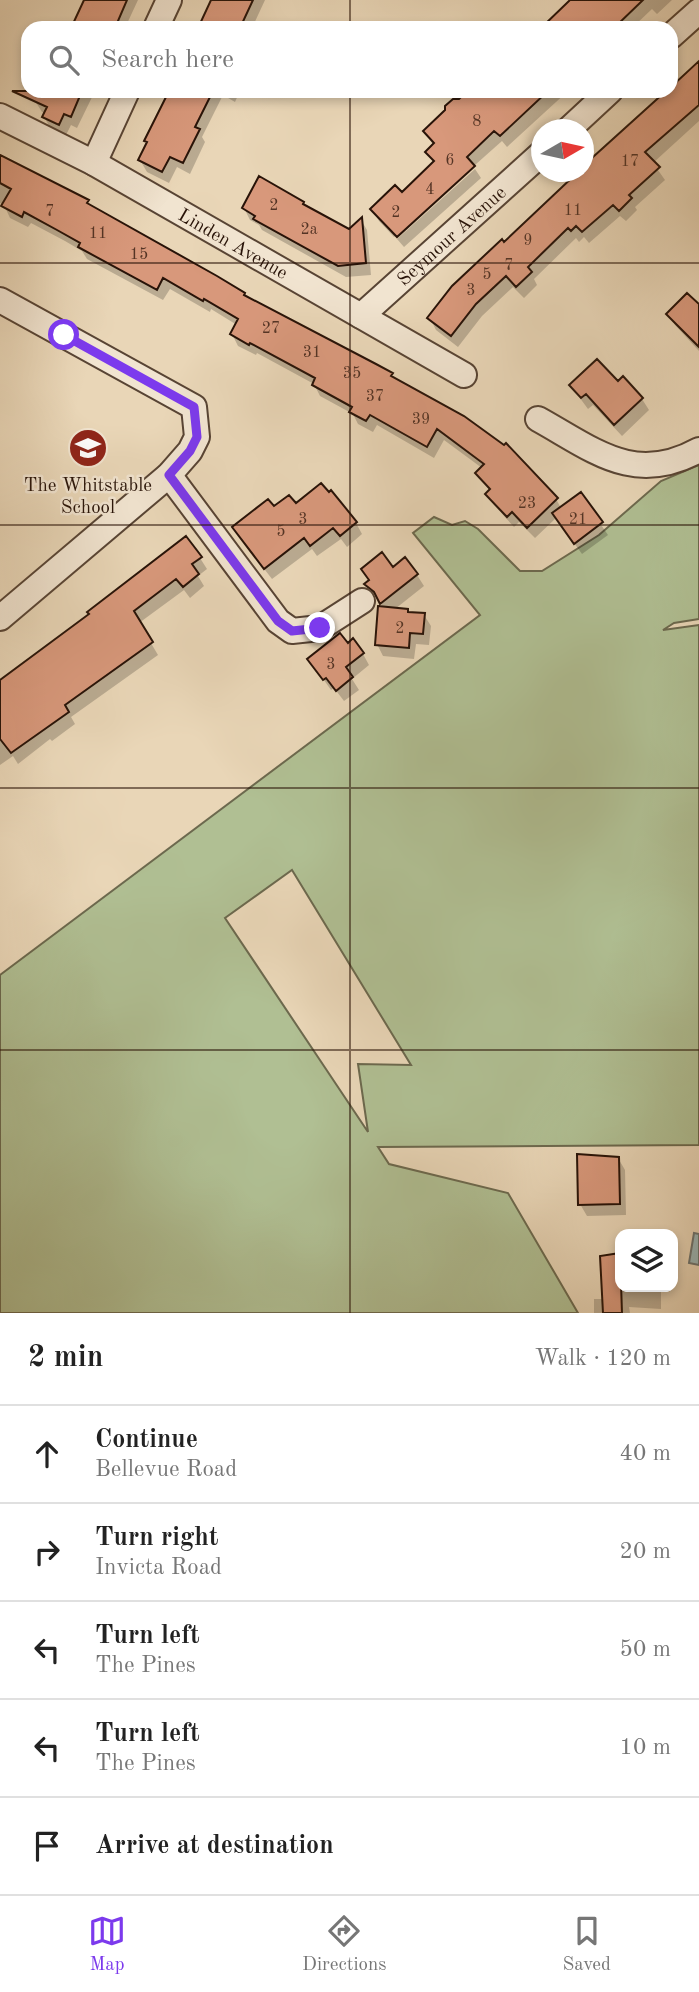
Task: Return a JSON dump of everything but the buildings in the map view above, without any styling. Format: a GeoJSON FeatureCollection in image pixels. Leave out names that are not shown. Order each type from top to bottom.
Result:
{"type":"FeatureCollection","features":[{"type":"Feature","properties":{"kind":"street"},"geometry":{"type":"LineString","coordinates":[[159,21],[169,0]]}},
{"type":"Feature","properties":{"kind":"street"},"geometry":{"type":"LineString","coordinates":[[678,30],[699,11]]}},
{"type":"Feature","properties":{"kind":"street"},"geometry":{"type":"LineString","coordinates":[[94,163],[124,98]]}},
{"type":"Feature","properties":{"kind":"street"},"geometry":{"type":"LineString","coordinates":[[580,119],[602,98]]}},
{"type":"Feature","properties":{"kind":"street","name":"Linden Avenue"},"geometry":{"type":"LineString","coordinates":[[0,116],[94,163],[464,375]]}},
{"type":"Feature","properties":{"kind":"street","name":"Seymour Avenue"},"geometry":{"type":"LineString","coordinates":[[361,316],[531,162]]}},
{"type":"Feature","properties":{"kind":"street"},"geometry":{"type":"LineString","coordinates":[[0,300],[194,407],[197,437],[190,451],[169,475],[0,618]]}},
{"type":"Feature","properties":{"kind":"street"},"geometry":{"type":"LineString","coordinates":[[538,419],[611,459],[645,467],[677,461],[699,450]]}},
{"type":"Feature","properties":{"kind":"street"},"geometry":{"type":"LineString","coordinates":[[169,475],[278,621],[292,631],[320,628],[362,601]]}},
{"type":"Feature","properties":{"kind":"green space"},"geometry":{"type":"Polygon","coordinates":[[[699,465],[699,619],[674,623],[663,630],[699,625],[699,1145],[378,1147],[389,1164],[508,1193],[578,1313],[0,1313],[0,975],[480,615],[413,533],[434,517],[452,525],[465,521],[478,529],[520,571],[542,571],[599,535],[661,481],[699,465]],[[292,870],[225,918],[368,1132],[358,1064],[411,1065],[292,870]]]}},
{"type":"Feature","properties":{"kind":"water"},"geometry":{"type":"Polygon","coordinates":[[[694,1233],[699,1234],[699,1265],[689,1263],[694,1233]]]}},
{"type":"Feature","properties":{"kind":"place","name":"The Whitstable School"},"geometry":{"type":"Point","coordinates":[88,448]}},
{"type":"Feature","properties":{"kind":"route"},"geometry":{"type":"LineString","coordinates":[[64,335],[194,407],[197,437],[190,451],[169,475],[278,621],[292,631],[320,628]]}}]}
